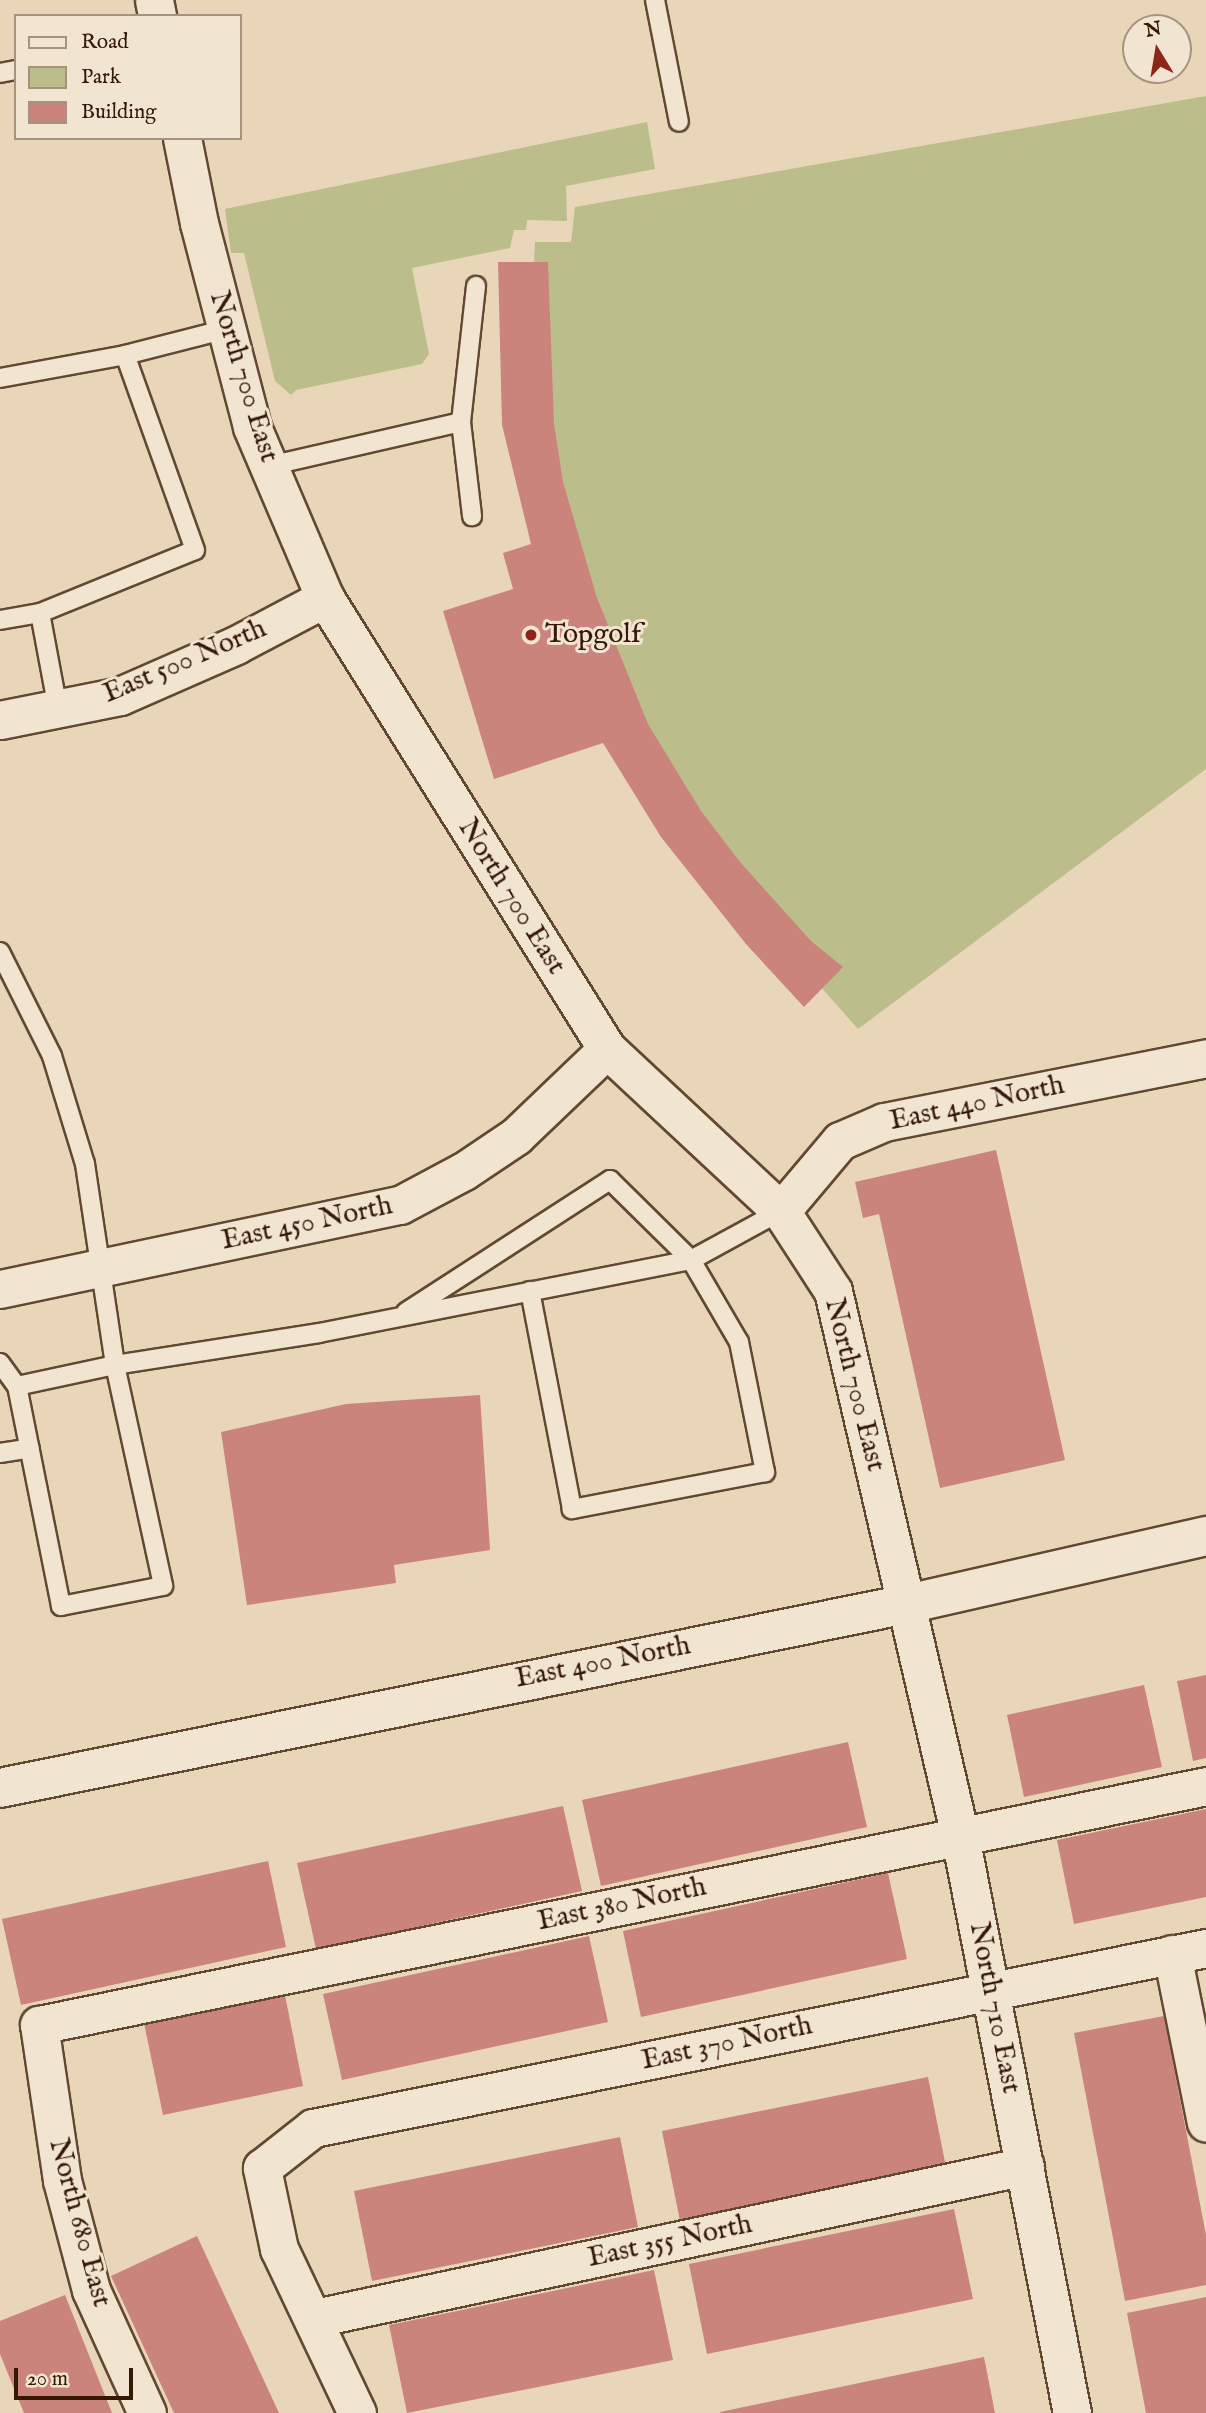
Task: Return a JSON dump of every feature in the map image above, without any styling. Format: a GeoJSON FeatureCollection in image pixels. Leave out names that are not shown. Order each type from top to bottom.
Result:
{"type":"FeatureCollection","features":[{"type":"Feature","properties":{"kind":"street","name":"North 700 East"},"geometry":{"type":"LineString","coordinates":[[182,140],[252,427],[325,598],[607,1049],[781,1211],[833,1291],[907,1604]]}},
{"type":"Feature","properties":{"kind":"street","name":"East 500 North"},"geometry":{"type":"LineString","coordinates":[[0,720],[120,696],[236,645],[325,598]]}},
{"type":"Feature","properties":{"kind":"street","name":"East 450 North"},"geometry":{"type":"LineString","coordinates":[[0,1289],[400,1205],[464,1171],[516,1136],[607,1049]]}},
{"type":"Feature","properties":{"kind":"street","name":"East 440 North"},"geometry":{"type":"LineString","coordinates":[[781,1211],[840,1141],[884,1122],[1206,1058]]}},
{"type":"Feature","properties":{"kind":"street","name":"East 400 North"},"geometry":{"type":"LineString","coordinates":[[0,1788],[907,1604],[1206,1536]]}},
{"type":"Feature","properties":{"kind":"street","name":"North 710 East"},"geometry":{"type":"LineString","coordinates":[[907,1604],[960,1836],[1072,2413]]}},
{"type":"Feature","properties":{"kind":"street","name":"East 380 North"},"geometry":{"type":"LineString","coordinates":[[39,2025],[1206,1786]]}},
{"type":"Feature","properties":{"kind":"street","name":"East 370 North"},"geometry":{"type":"LineString","coordinates":[[315,2318],[279,2249],[262,2168],[313,2128],[1189,1951]]}},
{"type":"Feature","properties":{"kind":"street"},"geometry":{"type":"LineString","coordinates":[[1189,1951],[1206,2123]]}},
{"type":"Feature","properties":{"kind":"street","name":"North 680 East"},"geometry":{"type":"LineString","coordinates":[[39,2025],[62,2180],[91,2290],[147,2413]]}},
{"type":"Feature","properties":{"kind":"street","name":"East 355 North"},"geometry":{"type":"LineString","coordinates":[[315,2318],[1025,2165]]}},
{"type":"Feature","properties":{"kind":"street"},"geometry":{"type":"LineString","coordinates":[[315,2318],[357,2413]]}},
{"type":"Feature","properties":{"kind":"lane"},"geometry":{"type":"LineString","coordinates":[[655,0],[679,122]]}},
{"type":"Feature","properties":{"kind":"lane"},"geometry":{"type":"LineString","coordinates":[[472,516],[461,422],[476,286]]}},
{"type":"Feature","properties":{"kind":"lane"},"geometry":{"type":"LineString","coordinates":[[0,378],[125,355],[227,329]]}},
{"type":"Feature","properties":{"kind":"lane"},"geometry":{"type":"LineString","coordinates":[[0,620],[40,612],[195,550],[125,355]]}},
{"type":"Feature","properties":{"kind":"lane"},"geometry":{"type":"LineString","coordinates":[[269,466],[461,422]]}},
{"type":"Feature","properties":{"kind":"lane"},"geometry":{"type":"LineString","coordinates":[[40,612],[58,709]]}},
{"type":"Feature","properties":{"kind":"lane"},"geometry":{"type":"LineString","coordinates":[[0,952],[52,1056],[85,1164],[98,1269],[115,1365],[163,1586],[61,1606],[17,1386],[0,1363]]}},
{"type":"Feature","properties":{"kind":"lane"},"geometry":{"type":"LineString","coordinates":[[397,1317],[610,1181],[691,1260],[739,1342],[765,1472],[572,1509],[530,1291]]}},
{"type":"Feature","properties":{"kind":"lane"},"geometry":{"type":"LineString","coordinates":[[17,1386],[115,1365],[397,1317],[691,1260],[781,1211]]}},
{"type":"Feature","properties":{"kind":"lane"},"geometry":{"type":"LineString","coordinates":[[0,1453],[30,1448]]}},
{"type":"Feature","properties":{"kind":"green space","name":"Topgolf"},"geometry":{"type":"Polygon","coordinates":[[[1206,96],[1206,769],[858,1029],[728,882],[571,579],[532,304],[535,242],[571,242],[575,207],[1206,96]]]}},
{"type":"Feature","properties":{"kind":"green space"},"geometry":{"type":"Polygon","coordinates":[[[647,122],[655,169],[566,186],[567,221],[527,220],[526,230],[514,230],[510,248],[412,268],[429,354],[422,364],[296,390],[291,395],[275,381],[244,253],[231,253],[225,209],[647,122]]]}},
{"type":"Feature","properties":{"kind":"building","name":"Topgolf"},"geometry":{"type":"Polygon","coordinates":[[[498,262],[548,262],[554,424],[563,482],[597,598],[648,724],[701,811],[740,862],[811,941],[843,967],[804,1007],[746,944],[661,837],[603,743],[494,779],[443,611],[513,589],[503,553],[531,544],[502,425],[498,262]]]}},
{"type":"Feature","properties":{"kind":"building"},"geometry":{"type":"Polygon","coordinates":[[[996,1150],[1065,1460],[940,1488],[879,1214],[863,1218],[855,1182],[996,1150]]]}},
{"type":"Feature","properties":{"kind":"building"},"geometry":{"type":"Polygon","coordinates":[[[480,1395],[490,1550],[394,1565],[396,1583],[247,1605],[221,1432],[346,1404],[480,1395]]]}},
{"type":"Feature","properties":{"kind":"building"},"geometry":{"type":"Polygon","coordinates":[[[1206,1675],[1206,1758],[1193,1761],[1177,1681],[1206,1675]]]}},
{"type":"Feature","properties":{"kind":"building"},"geometry":{"type":"Polygon","coordinates":[[[1144,1685],[1162,1767],[1024,1797],[1007,1715],[1144,1685]]]}},
{"type":"Feature","properties":{"kind":"building"},"geometry":{"type":"Polygon","coordinates":[[[848,1742],[867,1827],[601,1886],[582,1800],[848,1742]]]}},
{"type":"Feature","properties":{"kind":"building"},"geometry":{"type":"Polygon","coordinates":[[[563,1806],[582,1891],[316,1949],[297,1863],[563,1806]]]}},
{"type":"Feature","properties":{"kind":"building"},"geometry":{"type":"Polygon","coordinates":[[[1206,1809],[1206,1897],[1074,1924],[1057,1840],[1206,1809]]]}},
{"type":"Feature","properties":{"kind":"building"},"geometry":{"type":"Polygon","coordinates":[[[268,1861],[286,1947],[21,2005],[2,1919],[268,1861]]]}},
{"type":"Feature","properties":{"kind":"building"},"geometry":{"type":"Polygon","coordinates":[[[888,1873],[907,1959],[641,2017],[623,1931],[888,1873]]]}},
{"type":"Feature","properties":{"kind":"building"},"geometry":{"type":"Polygon","coordinates":[[[589,1936],[608,2022],[342,2080],[323,1994],[589,1936]]]}},
{"type":"Feature","properties":{"kind":"building"},"geometry":{"type":"Polygon","coordinates":[[[285,1995],[303,2086],[163,2115],[144,2023],[285,1995]]]}},
{"type":"Feature","properties":{"kind":"building"},"geometry":{"type":"Polygon","coordinates":[[[1164,2016],[1206,2235],[1206,2285],[1125,2301],[1074,2033],[1164,2016]]]}},
{"type":"Feature","properties":{"kind":"building"},"geometry":{"type":"Polygon","coordinates":[[[928,2077],[946,2167],[680,2221],[662,2131],[928,2077]]]}},
{"type":"Feature","properties":{"kind":"building"},"geometry":{"type":"Polygon","coordinates":[[[620,2137],[638,2227],[372,2281],[354,2191],[620,2137]]]}},
{"type":"Feature","properties":{"kind":"building"},"geometry":{"type":"Polygon","coordinates":[[[954,2209],[973,2299],[707,2354],[689,2264],[954,2209]]]}},
{"type":"Feature","properties":{"kind":"building"},"geometry":{"type":"Polygon","coordinates":[[[197,2236],[279,2413],[174,2413],[111,2276],[197,2236]]]}},
{"type":"Feature","properties":{"kind":"building"},"geometry":{"type":"Polygon","coordinates":[[[654,2270],[673,2360],[407,2413],[389,2325],[654,2270]]]}},
{"type":"Feature","properties":{"kind":"building"},"geometry":{"type":"Polygon","coordinates":[[[65,2295],[112,2413],[24,2413],[0,2354],[0,2321],[65,2295]]]}},
{"type":"Feature","properties":{"kind":"building"},"geometry":{"type":"Polygon","coordinates":[[[1206,2297],[1206,2413],[1146,2413],[1127,2313],[1206,2297]]]}},
{"type":"Feature","properties":{"kind":"building"},"geometry":{"type":"Polygon","coordinates":[[[984,2357],[995,2413],[720,2413],[720,2412],[984,2357]]]}},
{"type":"Feature","properties":{"kind":"place","name":"Topgolf"},"geometry":{"type":"Point","coordinates":[531,635]}}]}
